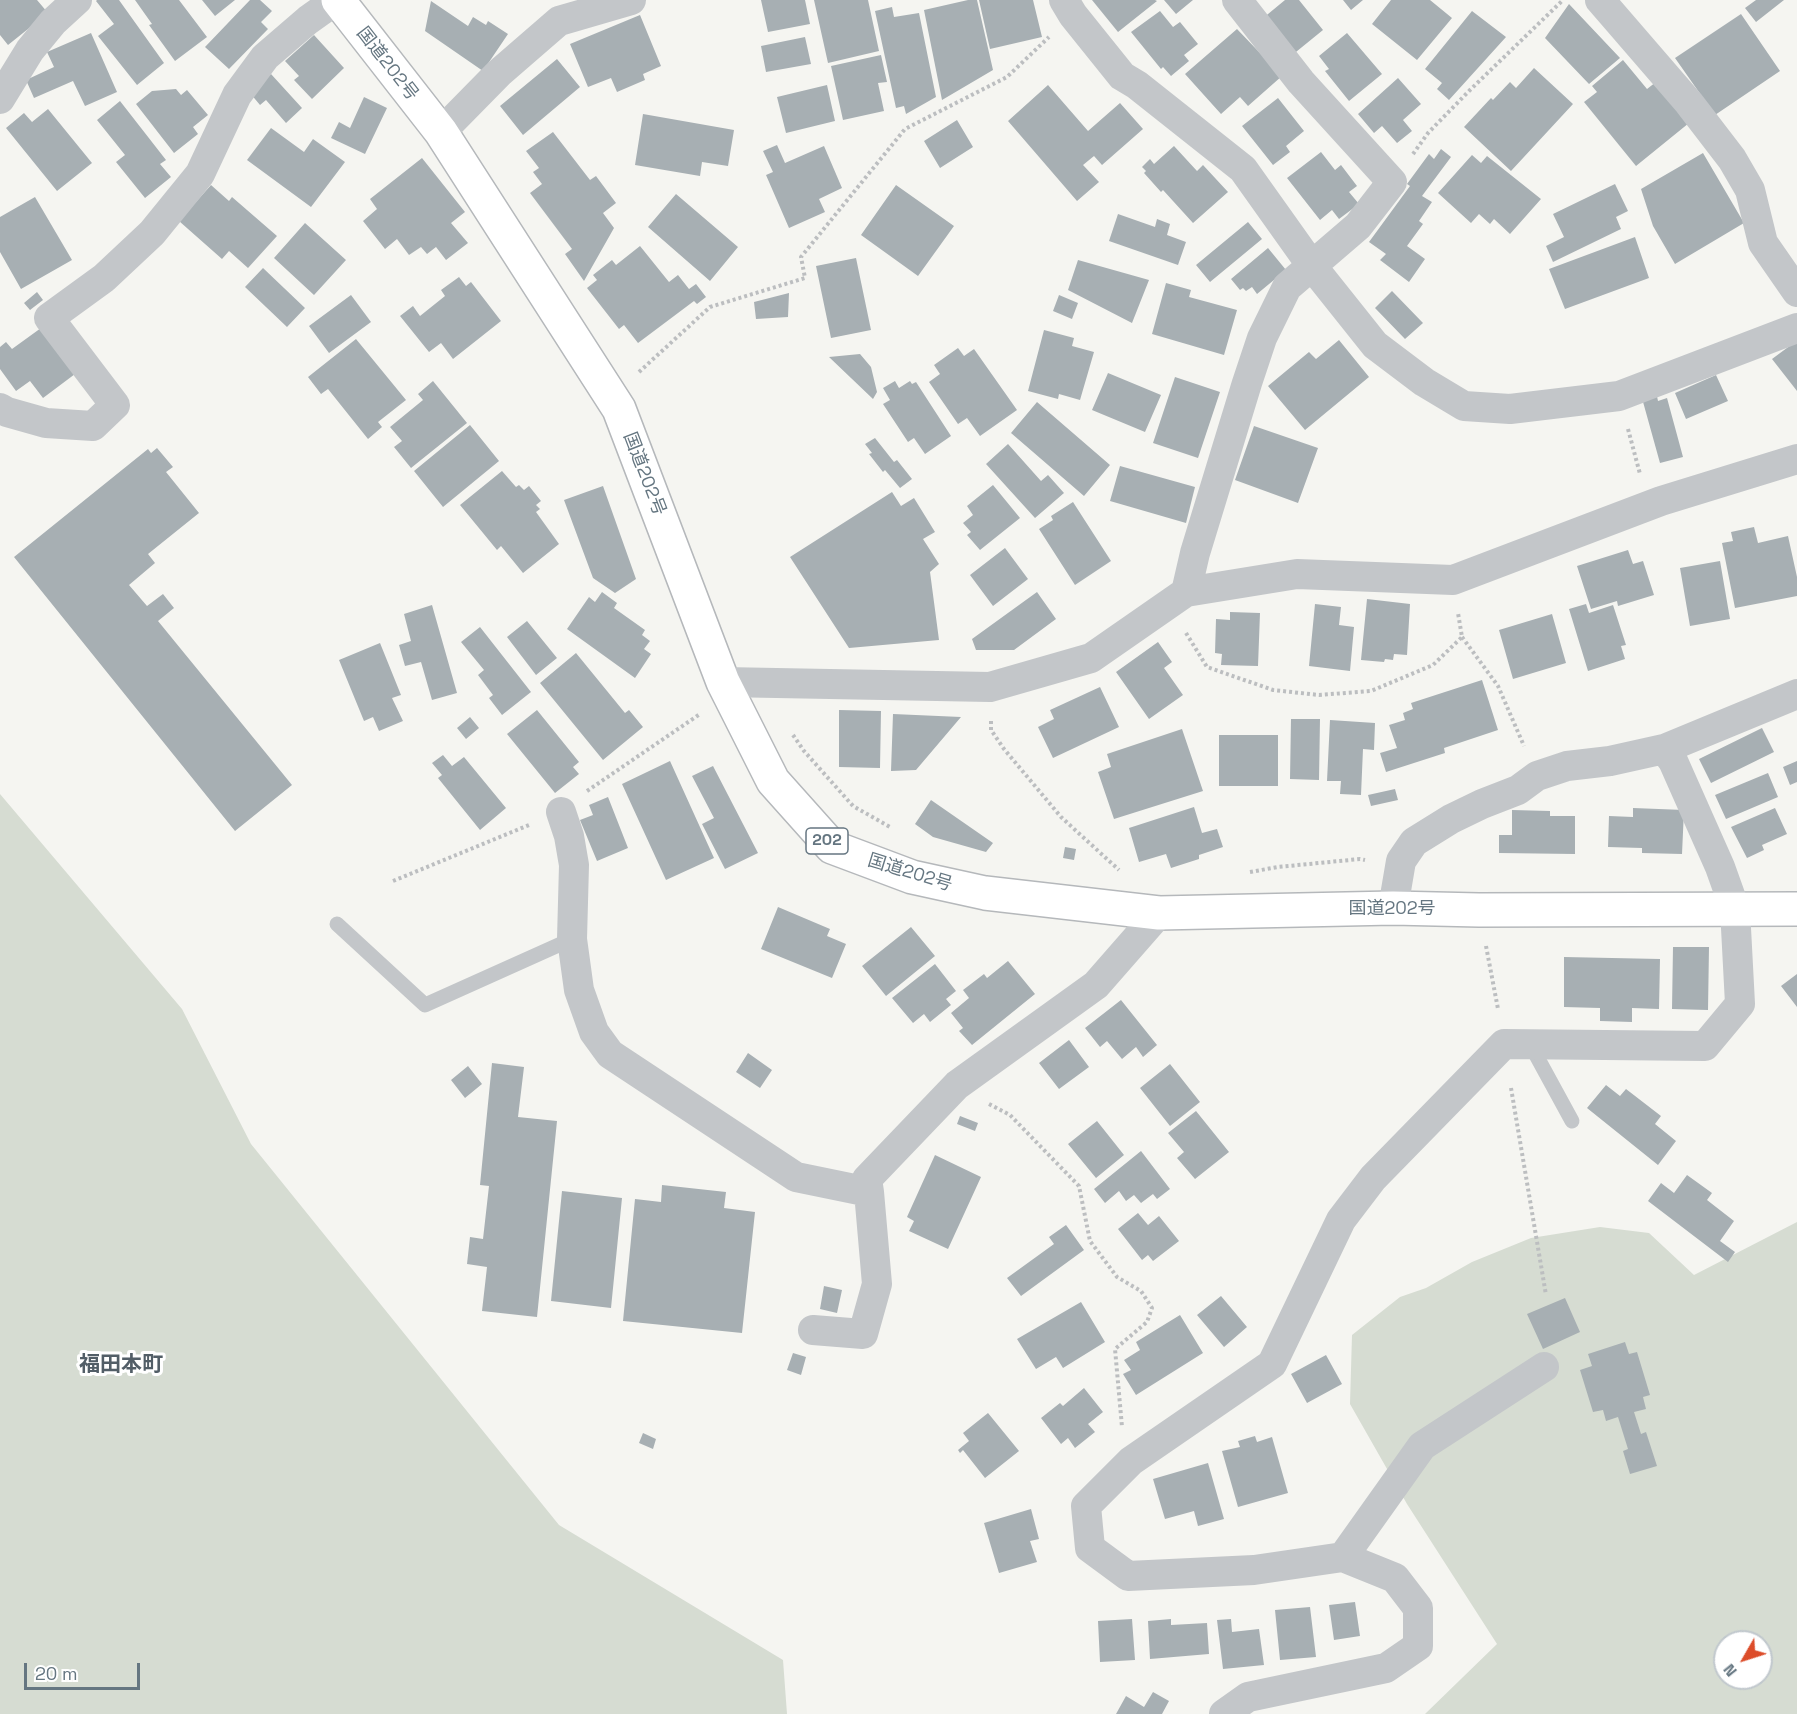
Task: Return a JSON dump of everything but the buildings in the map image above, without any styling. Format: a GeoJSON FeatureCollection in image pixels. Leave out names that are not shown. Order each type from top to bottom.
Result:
{"type":"FeatureCollection","features":[{"type":"Feature","properties":{"kind":"highway","name":"国道202号"},"geometry":{"type":"LineString","coordinates":[[337,0],[441,132],[612,397],[623,420],[723,682],[773,781],[832,847],[912,877],[985,893],[1160,913],[1393,908],[1797,909]]}},
{"type":"Feature","properties":{"kind":"street"},"geometry":{"type":"LineString","coordinates":[[0,99],[30,50],[53,22],[77,0]]}},
{"type":"Feature","properties":{"kind":"street"},"geometry":{"type":"LineString","coordinates":[[0,408],[46,423],[93,426],[114,405],[49,318],[104,278],[152,233],[200,174],[237,95],[265,57],[308,20],[337,0]]}},
{"type":"Feature","properties":{"kind":"street"},"geometry":{"type":"LineString","coordinates":[[441,132],[499,73],[559,21],[632,0]]}},
{"type":"Feature","properties":{"kind":"street"},"geometry":{"type":"LineString","coordinates":[[1177,598],[1195,553],[1262,338],[1287,287],[1358,226],[1392,182],[1301,82],[1237,0]]}},
{"type":"Feature","properties":{"kind":"street"},"geometry":{"type":"LineString","coordinates":[[1600,0],[1689,103],[1732,159],[1750,190],[1763,243],[1797,292]]}},
{"type":"Feature","properties":{"kind":"street"},"geometry":{"type":"LineString","coordinates":[[1068,7],[1122,76],[1137,85],[1244,169],[1311,266],[1375,345],[1424,382],[1464,406],[1510,409],[1618,396],[1797,328]]}},
{"type":"Feature","properties":{"kind":"street"},"geometry":{"type":"LineString","coordinates":[[723,682],[990,687],[1091,658],[1177,598],[1296,574],[1453,580],[1661,501],[1797,459]]}},
{"type":"Feature","properties":{"kind":"street"},"geometry":{"type":"LineString","coordinates":[[1393,908],[1401,861],[1414,842],[1451,819],[1518,790],[1537,776],[1567,766],[1610,761],[1664,749],[1797,694]]}},
{"type":"Feature","properties":{"kind":"street"},"geometry":{"type":"LineString","coordinates":[[1224,1714],[1248,1697],[1386,1668],[1418,1646],[1419,1608],[1395,1578],[1342,1557],[1254,1570],[1128,1576],[1090,1548],[1086,1506],[1131,1461],[1272,1364],[1341,1220],[1373,1178],[1517,1044],[1705,1046],[1740,1004],[1735,909],[1720,867],[1673,761],[1664,749]]}},
{"type":"Feature","properties":{"kind":"street"},"geometry":{"type":"LineString","coordinates":[[561,812],[569,836],[574,866],[572,939],[579,990],[594,1032],[610,1054],[796,1177],[869,1192]]}},
{"type":"Feature","properties":{"kind":"street"},"geometry":{"type":"LineString","coordinates":[[813,1330],[863,1334],[877,1284],[867,1179],[957,1085],[1096,985],[1160,913]]}},
{"type":"Feature","properties":{"kind":"street"},"geometry":{"type":"LineString","coordinates":[[1342,1557],[1422,1446],[1544,1367]]}},
{"type":"Feature","properties":{"kind":"lane"},"geometry":{"type":"LineString","coordinates":[[337,924],[425,1005],[572,939]]}},
{"type":"Feature","properties":{"kind":"lane"},"geometry":{"type":"LineString","coordinates":[[1517,1044],[1572,1121]]}},
{"type":"Feature","properties":{"kind":"path"},"geometry":{"type":"LineString","coordinates":[[1392,182],[1428,133],[1563,0]]}},
{"type":"Feature","properties":{"kind":"path"},"geometry":{"type":"LineString","coordinates":[[612,397],[710,307],[805,278],[801,257],[905,129],[1007,77],[1068,7]]}},
{"type":"Feature","properties":{"kind":"path"},"geometry":{"type":"LineString","coordinates":[[1618,396],[1643,484]]}},
{"type":"Feature","properties":{"kind":"path"},"geometry":{"type":"LineString","coordinates":[[1453,580],[1462,637],[1498,686],[1537,776]]}},
{"type":"Feature","properties":{"kind":"path"},"geometry":{"type":"LineString","coordinates":[[1177,598],[1207,667],[1273,690],[1319,695],[1371,691],[1433,665],[1462,637]]}},
{"type":"Feature","properties":{"kind":"path"},"geometry":{"type":"LineString","coordinates":[[990,687],[992,730],[1004,749],[1061,817],[1126,876]]}},
{"type":"Feature","properties":{"kind":"path"},"geometry":{"type":"LineString","coordinates":[[792,733],[804,751],[853,806],[899,832]]}},
{"type":"Feature","properties":{"kind":"path"},"geometry":{"type":"LineString","coordinates":[[1245,873],[1360,859],[1400,867]]}},
{"type":"Feature","properties":{"kind":"path"},"geometry":{"type":"LineString","coordinates":[[1479,910],[1517,1044],[1546,1295]]}},
{"type":"Feature","properties":{"kind":"path"},"geometry":{"type":"LineString","coordinates":[[957,1085],[1010,1115],[1079,1186],[1090,1241],[1117,1277],[1141,1291],[1152,1308],[1147,1322],[1115,1349],[1124,1443],[1131,1461]]}},
{"type":"Feature","properties":{"kind":"shaded area"},"geometry":{"type":"Polygon","coordinates":[[[0,794],[182,1009],[251,1144],[559,1525],[783,1660],[787,1714],[0,1714],[0,794]]]}},
{"type":"Feature","properties":{"kind":"shaded area"},"geometry":{"type":"Polygon","coordinates":[[[1797,1222],[1797,1714],[1425,1714],[1497,1644],[1407,1504],[1350,1404],[1352,1335],[1400,1297],[1426,1288],[1472,1262],[1531,1238],[1600,1227],[1649,1233],[1694,1275],[1797,1222]]]}},
{"type":"Feature","properties":{"kind":"district","name":"福田本町"},"geometry":{"type":"Point","coordinates":[121,1365]}}]}
